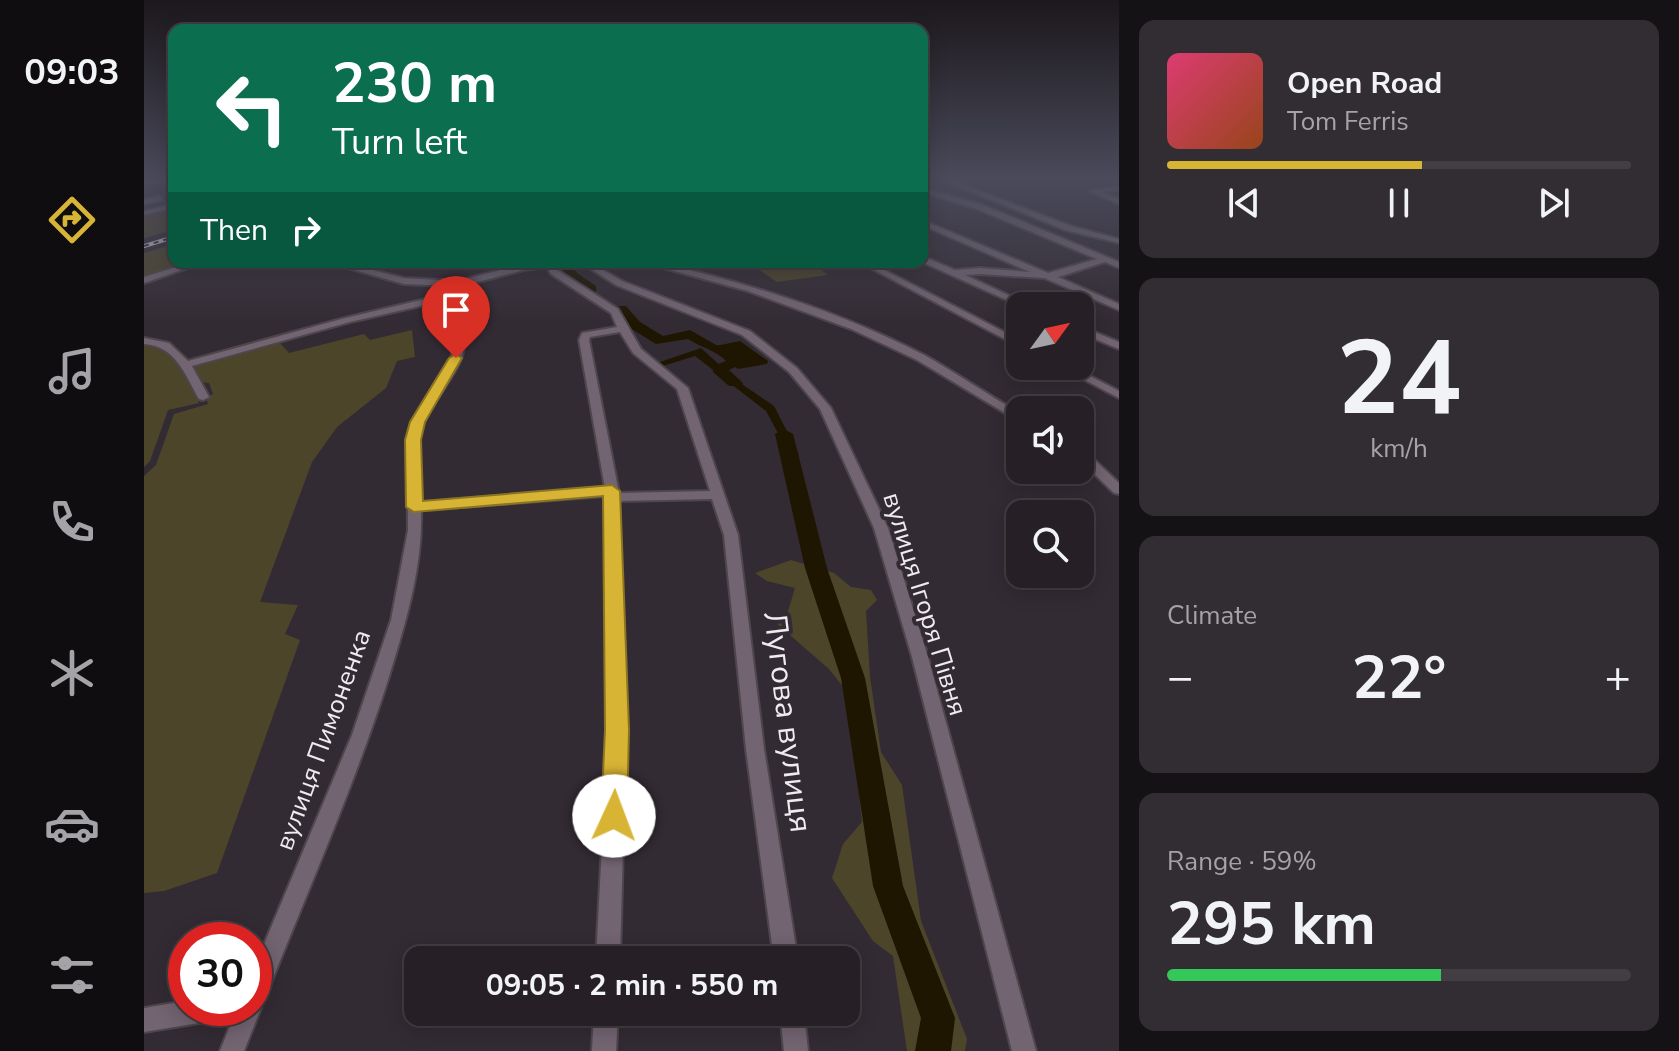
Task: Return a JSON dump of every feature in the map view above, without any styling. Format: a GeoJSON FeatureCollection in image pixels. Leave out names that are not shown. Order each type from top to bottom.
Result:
{"type":"FeatureCollection","features":[{"type":"Feature","properties":{"kind":"street"},"geometry":{"type":"LineString","coordinates":[[930,226],[1020,269],[1053,276],[1119,307]]}},
{"type":"Feature","properties":{"kind":"street"},"geometry":{"type":"LineString","coordinates":[[1024,226],[1119,265]]}},
{"type":"Feature","properties":{"kind":"street"},"geometry":{"type":"LineString","coordinates":[[1064,226],[1119,241]]}},
{"type":"Feature","properties":{"kind":"street"},"geometry":{"type":"LineString","coordinates":[[1053,276],[1106,259]]}},
{"type":"Feature","properties":{"kind":"street"},"geometry":{"type":"LineString","coordinates":[[928,262],[1006,297]]}},
{"type":"Feature","properties":{"kind":"street"},"geometry":{"type":"LineString","coordinates":[[144,280],[182,268]]}},
{"type":"Feature","properties":{"kind":"street"},"geometry":{"type":"LineString","coordinates":[[374,268],[404,281],[457,290]]}},
{"type":"Feature","properties":{"kind":"street"},"geometry":{"type":"LineString","coordinates":[[185,365],[532,268]]}},
{"type":"Feature","properties":{"kind":"street","name":"Лугова вулиця"},"geometry":{"type":"LineString","coordinates":[[552,268],[615,311],[637,351],[682,388],[731,535],[755,749],[784,946]]}},
{"type":"Feature","properties":{"kind":"street","name":"вулиця Ігоря Півня"},"geometry":{"type":"LineString","coordinates":[[594,268],[619,283],[746,333],[793,370],[825,408],[886,542],[920,657],[1024,1051]]}},
{"type":"Feature","properties":{"kind":"street"},"geometry":{"type":"LineString","coordinates":[[671,268],[732,282],[880,339],[924,360],[1006,410]]}},
{"type":"Feature","properties":{"kind":"street"},"geometry":{"type":"LineString","coordinates":[[874,268],[1006,337]]}},
{"type":"Feature","properties":{"kind":"street"},"geometry":{"type":"LineString","coordinates":[[954,273],[1020,269]]}},
{"type":"Feature","properties":{"kind":"street","name":"вулиця Пимоненка"},"geometry":{"type":"LineString","coordinates":[[272,952],[366,721],[399,620],[415,530],[413,440],[418,422],[456,358],[460,338],[457,290]]}},
{"type":"Feature","properties":{"kind":"street"},"geometry":{"type":"LineString","coordinates":[[609,946],[617,730],[611,494],[584,340],[586,335],[623,329]]}},
{"type":"Feature","properties":{"kind":"street"},"geometry":{"type":"LineString","coordinates":[[1094,335],[1119,346]]}},
{"type":"Feature","properties":{"kind":"street"},"geometry":{"type":"LineString","coordinates":[[144,341],[158,341],[176,351],[195,384]]}},
{"type":"Feature","properties":{"kind":"street"},"geometry":{"type":"LineString","coordinates":[[1090,380],[1119,395]]}},
{"type":"Feature","properties":{"kind":"street"},"geometry":{"type":"LineString","coordinates":[[1094,466],[1119,490]]}},
{"type":"Feature","properties":{"kind":"street"},"geometry":{"type":"LineString","coordinates":[[414,507],[611,494],[716,495]]}},
{"type":"Feature","properties":{"kind":"street"},"geometry":{"type":"LineString","coordinates":[[144,1020],[168,1016]]}},
{"type":"Feature","properties":{"kind":"street"},"geometry":{"type":"LineString","coordinates":[[232,1051],[242,1026]]}},
{"type":"Feature","properties":{"kind":"street"},"geometry":{"type":"LineString","coordinates":[[604,1051],[605,1026]]}},
{"type":"Feature","properties":{"kind":"street"},"geometry":{"type":"LineString","coordinates":[[793,1026],[796,1051]]}},
{"type":"Feature","properties":{"kind":"shaded area"},"geometry":{"type":"Polygon","coordinates":[[[144,226],[168,226],[168,232],[144,238],[144,226]]]}},
{"type":"Feature","properties":{"kind":"shaded area"},"geometry":{"type":"Polygon","coordinates":[[[168,246],[168,268],[178,268],[144,278],[144,253],[168,246]]]}},
{"type":"Feature","properties":{"kind":"shaded area"},"geometry":{"type":"Polygon","coordinates":[[[757,268],[818,268],[828,275],[777,282],[757,268]]]}},
{"type":"Feature","properties":{"kind":"shaded area"},"geometry":{"type":"Polygon","coordinates":[[[412,330],[415,357],[397,361],[386,388],[337,427],[312,462],[260,602],[298,605],[285,634],[300,640],[217,873],[164,891],[144,893],[144,476],[156,465],[174,414],[208,404],[206,398],[213,394],[209,383],[200,382],[193,366],[278,341],[289,353],[364,334],[370,340],[412,330]]]}},
{"type":"Feature","properties":{"kind":"shaded area"},"geometry":{"type":"Polygon","coordinates":[[[740,341],[768,361],[767,364],[738,369],[711,347],[740,341]]]}},
{"type":"Feature","properties":{"kind":"shaded area"},"geometry":{"type":"Polygon","coordinates":[[[153,342],[174,353],[199,403],[168,410],[150,461],[144,467],[144,343],[153,342]]]}},
{"type":"Feature","properties":{"kind":"shaded area"},"geometry":{"type":"Polygon","coordinates":[[[701,348],[736,380],[774,406],[799,455],[792,459],[766,411],[695,356],[663,366],[657,363],[701,348]]]}},
{"type":"Feature","properties":{"kind":"shaded area"},"geometry":{"type":"Polygon","coordinates":[[[791,560],[834,573],[851,587],[871,590],[877,600],[866,611],[870,677],[881,752],[902,785],[921,921],[967,1039],[965,1051],[907,1051],[893,956],[873,941],[832,878],[843,844],[862,822],[849,694],[829,669],[776,623],[786,618],[795,588],[767,581],[755,573],[791,560]]]}},
{"type":"Feature","properties":{"kind":"waterway"},"geometry":{"type":"LineString","coordinates":[[567,268],[572,276],[591,289]]}},
{"type":"Feature","properties":{"kind":"waterway"},"geometry":{"type":"LineString","coordinates":[[621,309],[635,325],[661,341],[690,334],[712,349],[724,350],[736,363],[718,369],[735,383]]}},
{"type":"Feature","properties":{"kind":"waterway"},"geometry":{"type":"LineString","coordinates":[[784,434],[816,568],[853,678],[888,886],[938,1018],[933,1051]]}},
{"type":"Feature","properties":{"kind":"railway"},"geometry":{"type":"LineString","coordinates":[[144,246],[168,239]]}},
{"type":"Feature","properties":{"kind":"route"},"geometry":{"type":"LineString","coordinates":[[456,358],[418,422],[413,440],[414,507],[612,491],[617,730],[614,816]]}}]}
